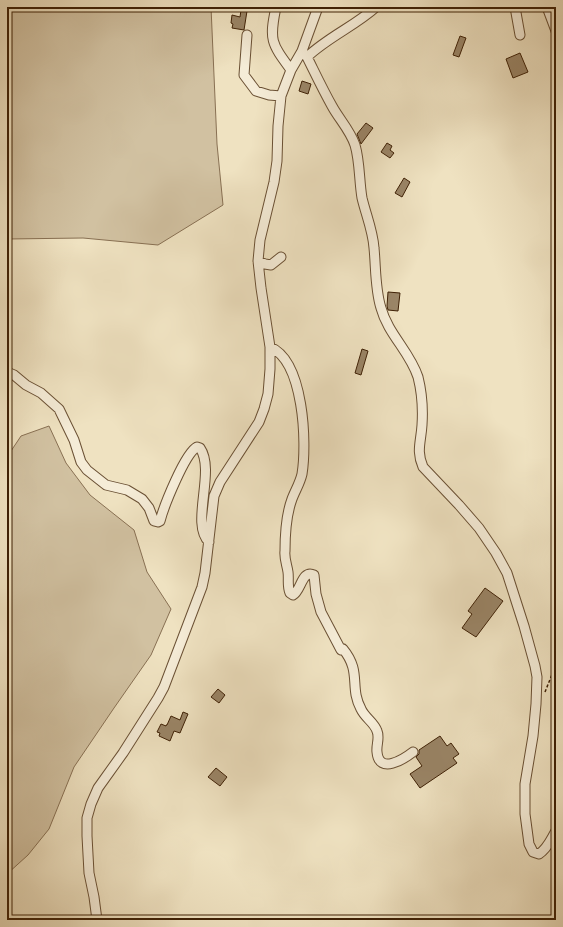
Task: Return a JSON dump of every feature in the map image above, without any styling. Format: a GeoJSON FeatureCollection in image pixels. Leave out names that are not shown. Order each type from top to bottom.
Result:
{"type":"FeatureCollection","features":[{"type":"Feature","properties":{"kind":"street"},"geometry":{"type":"LineString","coordinates":[[276,7],[272,29],[273,43],[291,70]]}},
{"type":"Feature","properties":{"kind":"street"},"geometry":{"type":"LineString","coordinates":[[318,7],[305,54],[332,106],[351,134],[358,156],[363,199],[374,247],[377,297],[388,325],[406,352],[418,378],[422,407],[422,427],[419,452],[420,459],[423,467],[449,492],[479,528],[496,553],[507,573],[535,666],[537,677],[536,704],[533,736],[525,784],[525,814],[530,848],[535,853],[540,854],[548,847],[556,831]]}},
{"type":"Feature","properties":{"kind":"street"},"geometry":{"type":"LineString","coordinates":[[97,920],[89,873],[87,818],[98,788],[152,709],[164,687],[198,599],[205,573],[214,496],[220,482],[259,422],[264,409],[270,382],[270,347],[263,307],[258,261],[260,240],[276,168],[278,118],[281,96],[291,70],[305,54],[345,30],[376,7]]}},
{"type":"Feature","properties":{"kind":"street"},"geometry":{"type":"LineString","coordinates":[[515,7],[520,35]]}},
{"type":"Feature","properties":{"kind":"street"},"geometry":{"type":"LineString","coordinates":[[547,7],[556,31]]}},
{"type":"Feature","properties":{"kind":"street"},"geometry":{"type":"LineString","coordinates":[[247,35],[244,75],[256,91],[269,95],[281,96]]}},
{"type":"Feature","properties":{"kind":"street"},"geometry":{"type":"LineString","coordinates":[[258,261],[271,265],[281,257]]}},
{"type":"Feature","properties":{"kind":"street"},"geometry":{"type":"LineString","coordinates":[[270,347],[276,349],[280,353],[293,375],[300,401],[304,431],[302,472],[287,518],[284,551],[290,593],[293,596],[297,592],[307,574],[314,575],[316,594],[321,612],[341,650],[343,649],[352,663],[355,674],[356,694],[361,709],[378,732],[377,752],[379,759],[382,762],[393,764],[413,752]]}},
{"type":"Feature","properties":{"kind":"street"},"geometry":{"type":"LineString","coordinates":[[7,372],[14,375],[26,385],[41,392],[59,410],[74,440],[81,462],[88,470],[106,485],[126,490],[142,500],[148,508],[154,521],[160,521],[162,512],[192,450],[197,447],[200,448],[202,451],[205,472],[202,523],[204,538],[209,542]]}},
{"type":"Feature","properties":{"kind":"path"},"geometry":{"type":"LineString","coordinates":[[536,704],[542,700],[555,666],[554,649],[556,599]]}},
{"type":"Feature","properties":{"kind":"shaded area"},"geometry":{"type":"Polygon","coordinates":[[[7,7],[211,7],[217,144],[223,205],[158,245],[83,238],[7,239],[7,7]]]}},
{"type":"Feature","properties":{"kind":"shaded area"},"geometry":{"type":"Polygon","coordinates":[[[49,426],[66,463],[90,495],[134,530],[147,572],[171,609],[151,655],[74,767],[49,829],[28,855],[7,874],[7,457],[21,436],[49,426]]]}},
{"type":"Feature","properties":{"kind":"building"},"geometry":{"type":"Polygon","coordinates":[[[241,10],[247,11],[244,30],[232,28],[233,24],[231,23],[232,15],[240,17],[241,10]]]}},
{"type":"Feature","properties":{"kind":"building"},"geometry":{"type":"Polygon","coordinates":[[[460,36],[466,38],[459,57],[453,55],[460,36]]]}},
{"type":"Feature","properties":{"kind":"building"},"geometry":{"type":"Polygon","coordinates":[[[520,53],[528,72],[513,78],[506,59],[520,53]]]}},
{"type":"Feature","properties":{"kind":"building"},"geometry":{"type":"Polygon","coordinates":[[[302,81],[311,84],[308,94],[299,91],[302,81]]]}},
{"type":"Feature","properties":{"kind":"building"},"geometry":{"type":"Polygon","coordinates":[[[366,123],[373,128],[361,144],[357,134],[366,123]]]}},
{"type":"Feature","properties":{"kind":"building"},"geometry":{"type":"Polygon","coordinates":[[[387,143],[392,146],[390,150],[394,153],[390,158],[381,152],[387,143]]]}},
{"type":"Feature","properties":{"kind":"building"},"geometry":{"type":"Polygon","coordinates":[[[404,178],[410,182],[402,197],[395,193],[404,178]]]}},
{"type":"Feature","properties":{"kind":"building"},"geometry":{"type":"Polygon","coordinates":[[[388,292],[400,293],[398,311],[388,310],[388,292]]]}},
{"type":"Feature","properties":{"kind":"building"},"geometry":{"type":"Polygon","coordinates":[[[362,349],[368,351],[361,375],[355,373],[362,349]]]}},
{"type":"Feature","properties":{"kind":"building"},"geometry":{"type":"Polygon","coordinates":[[[485,588],[503,601],[476,637],[462,628],[472,614],[468,611],[485,588]]]}},
{"type":"Feature","properties":{"kind":"building"},"geometry":{"type":"Polygon","coordinates":[[[218,689],[225,695],[219,703],[211,697],[218,689]]]}},
{"type":"Feature","properties":{"kind":"building"},"geometry":{"type":"Polygon","coordinates":[[[183,712],[188,714],[180,733],[174,731],[170,741],[159,736],[160,733],[157,732],[161,724],[166,726],[171,716],[180,720],[183,712]]]}},
{"type":"Feature","properties":{"kind":"building"},"geometry":{"type":"Polygon","coordinates":[[[440,736],[447,746],[451,743],[459,754],[453,758],[457,763],[420,788],[410,774],[422,766],[416,757],[419,754],[419,750],[440,736]]]}},
{"type":"Feature","properties":{"kind":"building"},"geometry":{"type":"Polygon","coordinates":[[[216,768],[227,777],[220,786],[208,777],[216,768]]]}}]}
